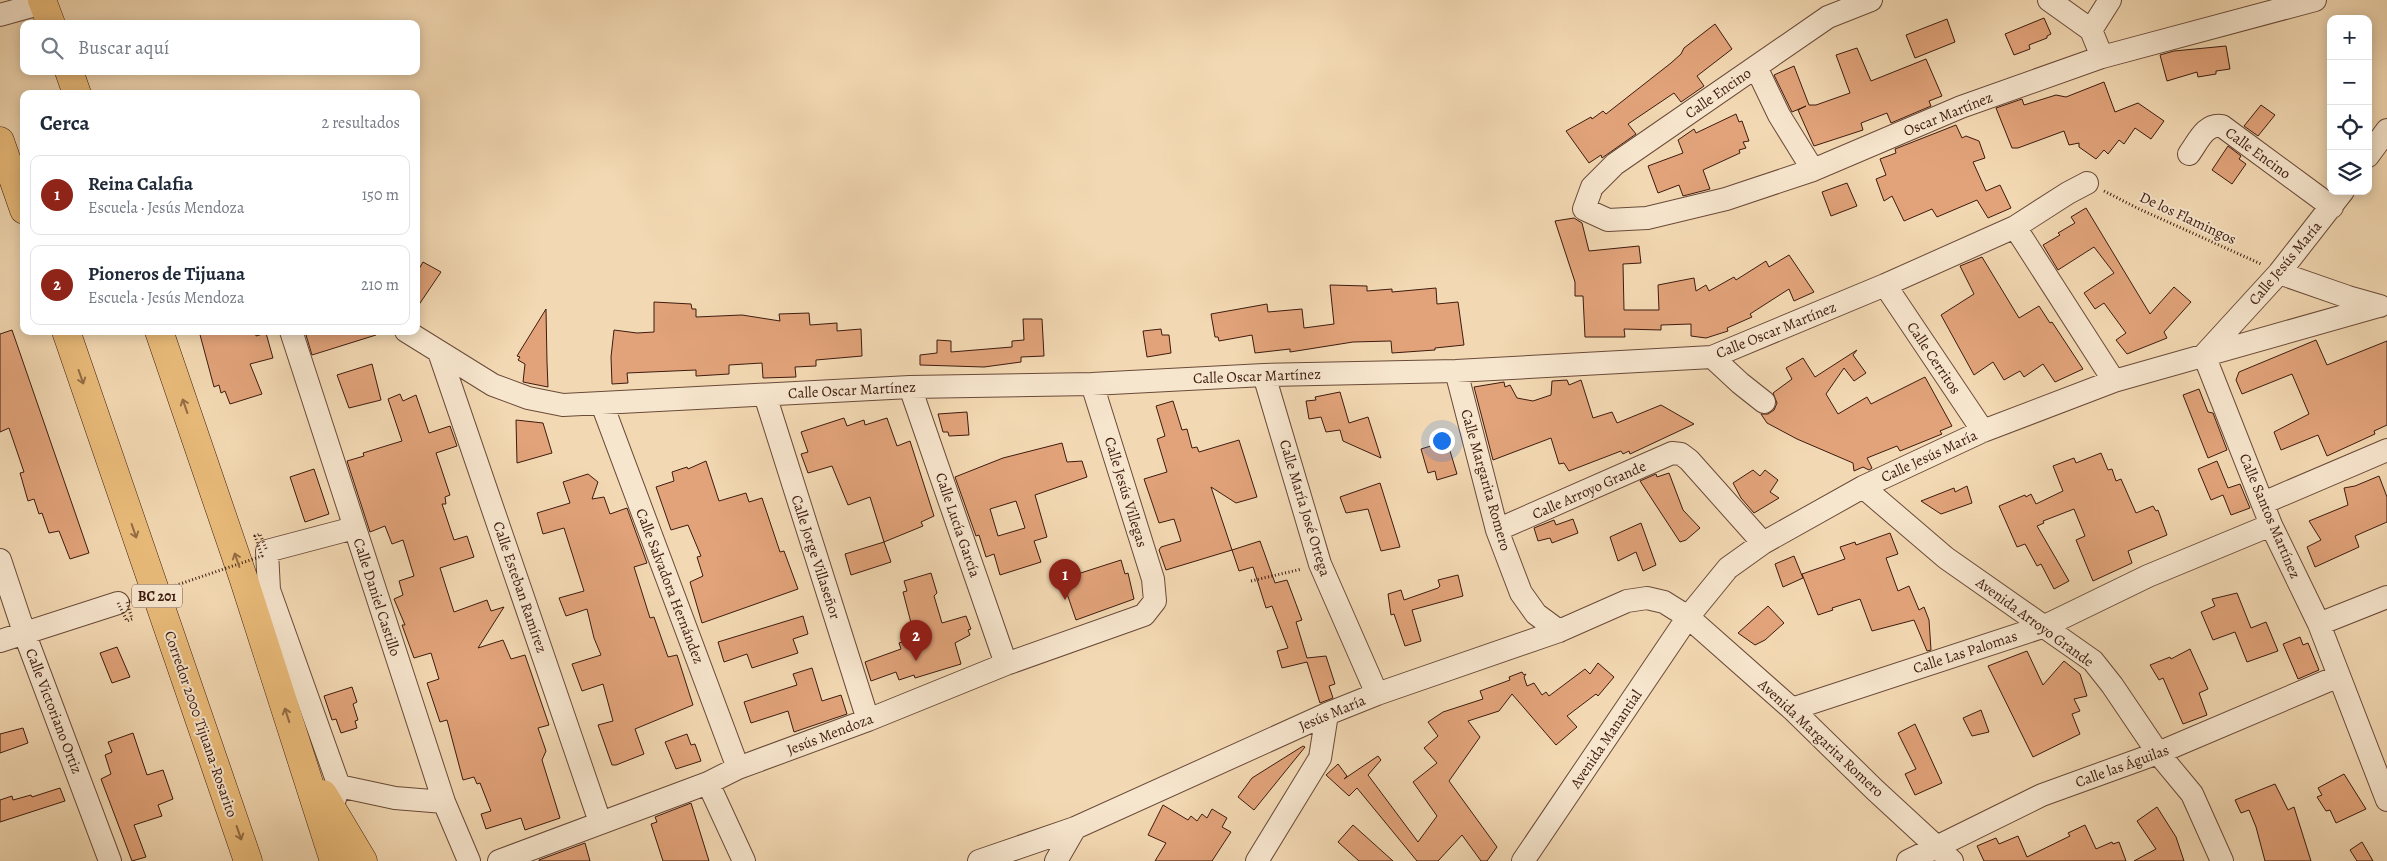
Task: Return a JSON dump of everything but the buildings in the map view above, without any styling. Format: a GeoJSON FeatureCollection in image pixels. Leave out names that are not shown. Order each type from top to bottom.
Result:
{"type":"FeatureCollection","features":[{"type":"Feature","properties":{"kind":"highway"},"geometry":{"type":"LineString","coordinates":[[70,75],[76,90]]}},
{"type":"Feature","properties":{"kind":"highway"},"geometry":{"type":"LineString","coordinates":[[0,141],[20,198]]}},
{"type":"Feature","properties":{"kind":"highway","name":"Corredor 2000 Tijuana-Rosarito"},"geometry":{"type":"LineString","coordinates":[[67,335],[248,861]]}},
{"type":"Feature","properties":{"kind":"highway"},"geometry":{"type":"LineString","coordinates":[[161,335],[243,576],[334,861]]}},
{"type":"Feature","properties":{"kind":"highway"},"geometry":{"type":"LineString","coordinates":[[299,752],[335,797],[363,861]]}},
{"type":"Feature","properties":{"kind":"street","name":"Calle Encino"},"geometry":{"type":"LineString","coordinates":[[1584,209],[1592,187],[1615,164],[1828,17],[1871,0]]}},
{"type":"Feature","properties":{"kind":"street"},"geometry":{"type":"LineString","coordinates":[[2049,0],[2091,30],[2102,57]]}},
{"type":"Feature","properties":{"kind":"street"},"geometry":{"type":"LineString","coordinates":[[2091,30],[2110,0]]}},
{"type":"Feature","properties":{"kind":"street","name":"Oscar Martínez"},"geometry":{"type":"LineString","coordinates":[[1584,209],[1608,220],[1647,218],[1726,199],[1812,170],[1961,107],[2102,57],[2316,0]]}},
{"type":"Feature","properties":{"kind":"street"},"geometry":{"type":"LineString","coordinates":[[0,15],[45,9]]}},
{"type":"Feature","properties":{"kind":"street"},"geometry":{"type":"LineString","coordinates":[[1756,67],[1779,115],[1812,170]]}},
{"type":"Feature","properties":{"kind":"street","name":"Calle Encino"},"geometry":{"type":"LineString","coordinates":[[2189,154],[2208,128],[2214,125],[2222,126],[2337,199]]}},
{"type":"Feature","properties":{"kind":"street"},"geometry":{"type":"LineString","coordinates":[[2372,151],[2387,130]]}},
{"type":"Feature","properties":{"kind":"street","name":"Calle Oscar Martínez"},"geometry":{"type":"LineString","coordinates":[[412,335],[493,385],[528,398],[562,405],[910,386],[1092,384],[1264,375],[1456,371],[1712,357],[1885,285],[2015,227],[2087,183]]}},
{"type":"Feature","properties":{"kind":"street","name":"Calle Jesús María"},"geometry":{"type":"LineString","coordinates":[[2204,355],[2279,273],[2337,199]]}},
{"type":"Feature","properties":{"kind":"street"},"geometry":{"type":"LineString","coordinates":[[2015,227],[2114,381]]}},
{"type":"Feature","properties":{"kind":"street"},"geometry":{"type":"LineString","coordinates":[[2279,273],[2383,306]]}},
{"type":"Feature","properties":{"kind":"street","name":"Calle Cerritos"},"geometry":{"type":"LineString","coordinates":[[1885,285],[1983,431]]}},
{"type":"Feature","properties":{"kind":"street","name":"Calle Jesús María"},"geometry":{"type":"LineString","coordinates":[[1688,617],[1728,568],[1763,543],[1863,487],[1983,431],[2114,381],[2383,306]]}},
{"type":"Feature","properties":{"kind":"street","name":"Calle Daniel Castillo"},"geometry":{"type":"LineString","coordinates":[[292,335],[444,802],[469,861]]}},
{"type":"Feature","properties":{"kind":"street","name":"Calle Esteban Ramírez"},"geometry":{"type":"LineString","coordinates":[[439,352],[600,822]]}},
{"type":"Feature","properties":{"kind":"street","name":"Calle Santos Martínez"},"geometry":{"type":"LineString","coordinates":[[2204,355],[2272,525],[2319,624],[2387,800]]}},
{"type":"Feature","properties":{"kind":"street"},"geometry":{"type":"LineString","coordinates":[[1712,357],[1764,402]]}},
{"type":"Feature","properties":{"kind":"street","name":"Calle Margarita Romero"},"geometry":{"type":"LineString","coordinates":[[1456,371],[1497,530],[1521,593],[1536,614],[1559,631]]}},
{"type":"Feature","properties":{"kind":"street","name":"Calle María José Ortega"},"geometry":{"type":"LineString","coordinates":[[1264,375],[1320,564],[1377,694]]}},
{"type":"Feature","properties":{"kind":"street","name":"Calle Jesús Villegas"},"geometry":{"type":"LineString","coordinates":[[1092,384],[1153,579],[1155,601]]}},
{"type":"Feature","properties":{"kind":"street","name":"Calle Lucía García"},"geometry":{"type":"LineString","coordinates":[[910,386],[1006,664]]}},
{"type":"Feature","properties":{"kind":"street","name":"Calle Jorge Villaseñor"},"geometry":{"type":"LineString","coordinates":[[765,395],[868,720]]}},
{"type":"Feature","properties":{"kind":"street","name":"Calle Salvadora Hernández"},"geometry":{"type":"LineString","coordinates":[[602,404],[738,768]]}},
{"type":"Feature","properties":{"kind":"street"},"geometry":{"type":"LineString","coordinates":[[2263,503],[2387,450]]}},
{"type":"Feature","properties":{"kind":"street","name":"Calle Arroyo Grande"},"geometry":{"type":"LineString","coordinates":[[1497,530],[1672,453],[1681,454],[1689,460],[1763,543]]}},
{"type":"Feature","properties":{"kind":"street","name":"Avenida Arroyo Grande"},"geometry":{"type":"LineString","coordinates":[[1863,487],[1946,558],[2093,661],[2112,685],[2158,753],[2192,794],[2222,861]]}},
{"type":"Feature","properties":{"kind":"street","name":"Calle Las Palomas"},"geometry":{"type":"LineString","coordinates":[[1792,708],[2045,626],[2148,576],[2272,525]]}},
{"type":"Feature","properties":{"kind":"street"},"geometry":{"type":"LineString","coordinates":[[354,528],[267,551],[269,590],[335,797],[396,798],[444,802]]}},
{"type":"Feature","properties":{"kind":"street","name":"Calle Victoriano Ortiz"},"geometry":{"type":"LineString","coordinates":[[0,560],[24,632],[110,861]]}},
{"type":"Feature","properties":{"kind":"street"},"geometry":{"type":"LineString","coordinates":[[2319,624],[2387,597]]}},
{"type":"Feature","properties":{"kind":"street","name":"Jesús María"},"geometry":{"type":"LineString","coordinates":[[979,861],[1075,828],[1327,714],[1377,694],[1559,631],[1627,601],[1647,598],[1664,602],[1688,617]]}},
{"type":"Feature","properties":{"kind":"street","name":"Jesús Mendoza"},"geometry":{"type":"LineString","coordinates":[[499,861],[708,783],[738,768],[868,720],[1006,664],[1144,615],[1155,601]]}},
{"type":"Feature","properties":{"kind":"street"},"geometry":{"type":"LineString","coordinates":[[0,641],[118,603]]}},
{"type":"Feature","properties":{"kind":"street","name":"Avenida Margarita Romero"},"geometry":{"type":"LineString","coordinates":[[1688,617],[1792,708],[1875,790],[1945,854]]}},
{"type":"Feature","properties":{"kind":"street","name":"Avenida Manantial"},"geometry":{"type":"LineString","coordinates":[[1523,861],[1688,617]]}},
{"type":"Feature","properties":{"kind":"street","name":"Calle las Águilas"},"geometry":{"type":"LineString","coordinates":[[1908,861],[1945,854],[2042,795],[2158,753],[2338,676]]}},
{"type":"Feature","properties":{"kind":"street"},"geometry":{"type":"LineString","coordinates":[[1257,861],[1320,758],[1327,714]]}},
{"type":"Feature","properties":{"kind":"street"},"geometry":{"type":"LineString","coordinates":[[708,783],[744,861]]}},
{"type":"Feature","properties":{"kind":"street"},"geometry":{"type":"LineString","coordinates":[[1056,861],[1075,828]]}},
{"type":"Feature","properties":{"kind":"path","name":"De los Flamingos"},"geometry":{"type":"LineString","coordinates":[[2087,183],[2279,273]]}},
{"type":"Feature","properties":{"kind":"path"},"geometry":{"type":"LineString","coordinates":[[118,603],[127,621],[132,619],[127,602],[262,556],[255,536],[260,534],[267,551]]}},
{"type":"Feature","properties":{"kind":"path"},"geometry":{"type":"LineString","coordinates":[[1251,581],[1320,564]]}},
{"type":"Feature","properties":{"kind":"place","name":"Reina Calafia"},"geometry":{"type":"Point","coordinates":[1065,600]}},
{"type":"Feature","properties":{"kind":"place","name":"Pioneros de Tijuana"},"geometry":{"type":"Point","coordinates":[916,661]}}]}
